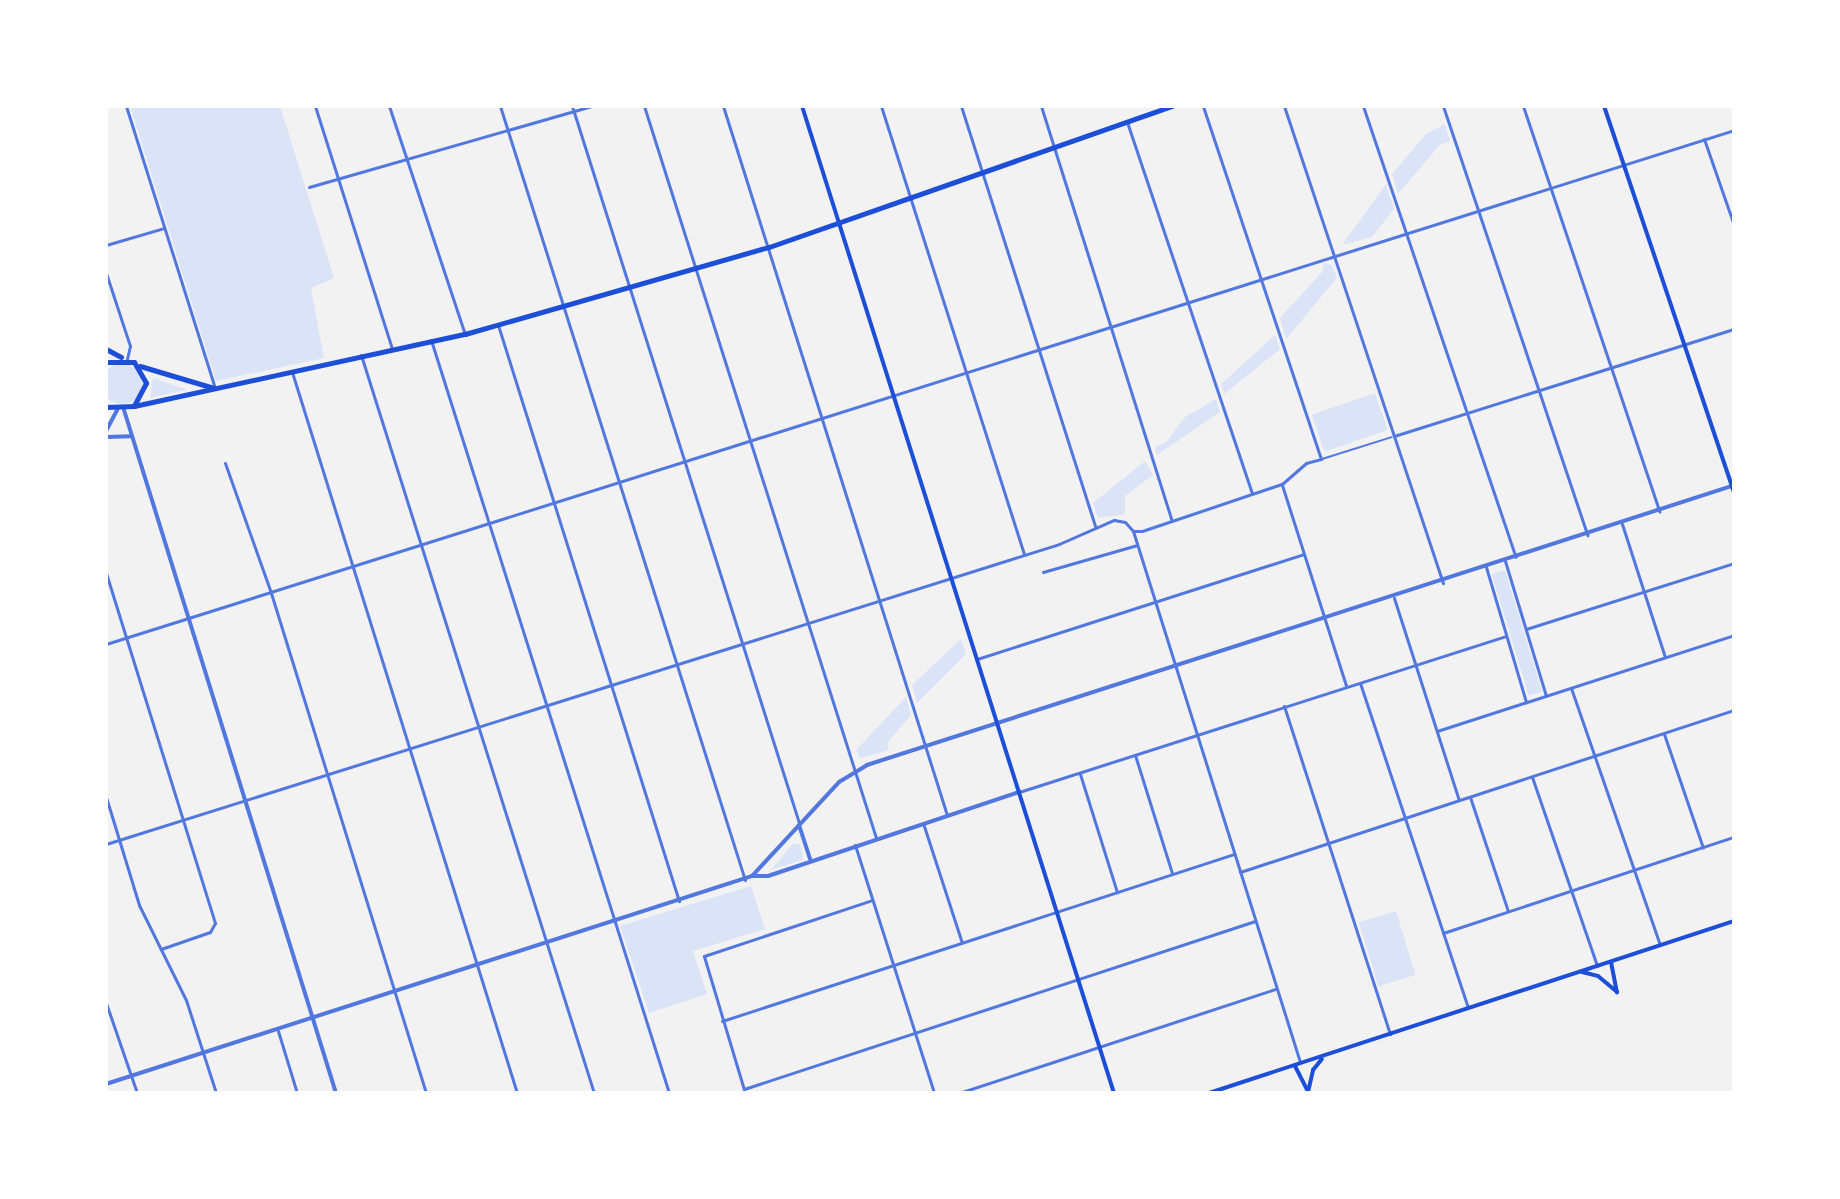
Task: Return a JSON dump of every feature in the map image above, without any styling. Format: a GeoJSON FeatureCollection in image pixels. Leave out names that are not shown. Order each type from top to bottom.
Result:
{"type":"FeatureCollection","features":[{"type":"Feature","properties":{"kind":"main road"},"geometry":{"type":"LineString","coordinates":[[802,106],[1114,1093]]}},
{"type":"Feature","properties":{"kind":"main road"},"geometry":{"type":"LineString","coordinates":[[106,407],[120,410],[465,334],[840,225],[1172,106]]}},
{"type":"Feature","properties":{"kind":"main road"},"geometry":{"type":"LineString","coordinates":[[1604,106],[1733,488]]}},
{"type":"Feature","properties":{"kind":"main road"},"geometry":{"type":"LineString","coordinates":[[106,349],[139,366],[215,388]]}},
{"type":"Feature","properties":{"kind":"main road"},"geometry":{"type":"LineString","coordinates":[[106,362],[124,358]]}},
{"type":"Feature","properties":{"kind":"main road"},"geometry":{"type":"LineString","coordinates":[[134,406],[145,389],[139,366]]}},
{"type":"Feature","properties":{"kind":"main road"},"geometry":{"type":"LineString","coordinates":[[1209,1093],[1734,921]]}},
{"type":"Feature","properties":{"kind":"main road"},"geometry":{"type":"LineString","coordinates":[[1581,971],[1598,976],[1617,992],[1611,962]]}},
{"type":"Feature","properties":{"kind":"main road"},"geometry":{"type":"LineString","coordinates":[[1298,1065],[1308,1092],[1313,1070],[1326,1055]]}},
{"type":"Feature","properties":{"kind":"street"},"geometry":{"type":"LineString","coordinates":[[126,106],[215,388]]}},
{"type":"Feature","properties":{"kind":"street"},"geometry":{"type":"LineString","coordinates":[[315,106],[392,349]]}},
{"type":"Feature","properties":{"kind":"street"},"geometry":{"type":"LineString","coordinates":[[389,106],[465,334]]}},
{"type":"Feature","properties":{"kind":"street"},"geometry":{"type":"LineString","coordinates":[[500,106],[745,880]]}},
{"type":"Feature","properties":{"kind":"street"},"geometry":{"type":"LineString","coordinates":[[309,187],[592,106]]}},
{"type":"Feature","properties":{"kind":"street"},"geometry":{"type":"LineString","coordinates":[[644,106],[753,440],[876,838]]}},
{"type":"Feature","properties":{"kind":"street"},"geometry":{"type":"LineString","coordinates":[[723,106],[947,815]]}},
{"type":"Feature","properties":{"kind":"street"},"geometry":{"type":"LineString","coordinates":[[881,106],[1024,555]]}},
{"type":"Feature","properties":{"kind":"street"},"geometry":{"type":"LineString","coordinates":[[961,106],[1095,527]]}},
{"type":"Feature","properties":{"kind":"street"},"geometry":{"type":"LineString","coordinates":[[1041,106],[1172,521]]}},
{"type":"Feature","properties":{"kind":"street"},"geometry":{"type":"LineString","coordinates":[[1203,106],[1321,459]]}},
{"type":"Feature","properties":{"kind":"street"},"geometry":{"type":"LineString","coordinates":[[1284,106],[1443,583]]}},
{"type":"Feature","properties":{"kind":"street"},"geometry":{"type":"LineString","coordinates":[[1363,106],[1516,557]]}},
{"type":"Feature","properties":{"kind":"street"},"geometry":{"type":"LineString","coordinates":[[1443,106],[1587,535]]}},
{"type":"Feature","properties":{"kind":"street"},"geometry":{"type":"LineString","coordinates":[[1523,106],[1660,512]]}},
{"type":"Feature","properties":{"kind":"street"},"geometry":{"type":"LineString","coordinates":[[573,109],[810,859]]}},
{"type":"Feature","properties":{"kind":"street"},"geometry":{"type":"LineString","coordinates":[[1127,122],[1253,494]]}},
{"type":"Feature","properties":{"kind":"street"},"geometry":{"type":"LineString","coordinates":[[106,644],[1550,185],[1734,130]]}},
{"type":"Feature","properties":{"kind":"street"},"geometry":{"type":"LineString","coordinates":[[1704,139],[1734,225]]}},
{"type":"Feature","properties":{"kind":"street"},"geometry":{"type":"LineString","coordinates":[[106,245],[164,228]]}},
{"type":"Feature","properties":{"kind":"street"},"geometry":{"type":"LineString","coordinates":[[106,273],[130,346],[124,358]]}},
{"type":"Feature","properties":{"kind":"street"},"geometry":{"type":"LineString","coordinates":[[498,324],[679,901]]}},
{"type":"Feature","properties":{"kind":"street"},"geometry":{"type":"LineString","coordinates":[[1133,531],[1282,484],[1306,463],[1734,329]]}},
{"type":"Feature","properties":{"kind":"street"},"geometry":{"type":"LineString","coordinates":[[431,340],[669,1093]]}},
{"type":"Feature","properties":{"kind":"street"},"geometry":{"type":"LineString","coordinates":[[361,355],[594,1093]]}},
{"type":"Feature","properties":{"kind":"street"},"geometry":{"type":"LineString","coordinates":[[292,372],[517,1093]]}},
{"type":"Feature","properties":{"kind":"street"},"geometry":{"type":"LineString","coordinates":[[106,431],[120,410]]}},
{"type":"Feature","properties":{"kind":"street"},"geometry":{"type":"LineString","coordinates":[[120,410],[131,436],[336,1093]]}},
{"type":"Feature","properties":{"kind":"street"},"geometry":{"type":"LineString","coordinates":[[106,437],[131,436]]}},
{"type":"Feature","properties":{"kind":"street"},"geometry":{"type":"LineString","coordinates":[[225,463],[271,593],[426,1093]]}},
{"type":"Feature","properties":{"kind":"street"},"geometry":{"type":"LineString","coordinates":[[1282,484],[1346,686]]}},
{"type":"Feature","properties":{"kind":"street"},"geometry":{"type":"LineString","coordinates":[[106,1084],[745,880],[857,769],[1733,488]]}},
{"type":"Feature","properties":{"kind":"street"},"geometry":{"type":"LineString","coordinates":[[106,844],[1024,555],[1121,520],[1133,531],[1298,1065]]}},
{"type":"Feature","properties":{"kind":"street"},"geometry":{"type":"LineString","coordinates":[[1622,524],[1665,657]]}},
{"type":"Feature","properties":{"kind":"street"},"geometry":{"type":"LineString","coordinates":[[1043,572],[1137,545]]}},
{"type":"Feature","properties":{"kind":"street"},"geometry":{"type":"LineString","coordinates":[[977,659],[1304,554]]}},
{"type":"Feature","properties":{"kind":"street"},"geometry":{"type":"LineString","coordinates":[[1505,561],[1546,696]]}},
{"type":"Feature","properties":{"kind":"street"},"geometry":{"type":"LineString","coordinates":[[1526,629],[1734,563]]}},
{"type":"Feature","properties":{"kind":"street"},"geometry":{"type":"LineString","coordinates":[[1486,567],[1526,702]]}},
{"type":"Feature","properties":{"kind":"street"},"geometry":{"type":"LineString","coordinates":[[106,573],[215,925],[210,932],[161,949]]}},
{"type":"Feature","properties":{"kind":"street"},"geometry":{"type":"LineString","coordinates":[[1394,598],[1459,800]]}},
{"type":"Feature","properties":{"kind":"street"},"geometry":{"type":"LineString","coordinates":[[1437,731],[1734,635]]}},
{"type":"Feature","properties":{"kind":"street"},"geometry":{"type":"LineString","coordinates":[[752,876],[768,876],[810,859],[1506,636]]}},
{"type":"Feature","properties":{"kind":"street"},"geometry":{"type":"LineString","coordinates":[[1360,683],[1468,1008]]}},
{"type":"Feature","properties":{"kind":"street"},"geometry":{"type":"LineString","coordinates":[[1571,688],[1661,945]]}},
{"type":"Feature","properties":{"kind":"street"},"geometry":{"type":"LineString","coordinates":[[1284,706],[1390,1034]]}},
{"type":"Feature","properties":{"kind":"street"},"geometry":{"type":"LineString","coordinates":[[1240,872],[1733,710],[1734,717]]}},
{"type":"Feature","properties":{"kind":"street"},"geometry":{"type":"LineString","coordinates":[[1664,733],[1703,848]]}},
{"type":"Feature","properties":{"kind":"street"},"geometry":{"type":"LineString","coordinates":[[1135,755],[1172,874]]}},
{"type":"Feature","properties":{"kind":"street"},"geometry":{"type":"LineString","coordinates":[[1080,772],[1117,892]]}},
{"type":"Feature","properties":{"kind":"street"},"geometry":{"type":"LineString","coordinates":[[1532,776],[1597,966]]}},
{"type":"Feature","properties":{"kind":"street"},"geometry":{"type":"LineString","coordinates":[[106,797],[139,905],[186,1000],[216,1093]]}},
{"type":"Feature","properties":{"kind":"street"},"geometry":{"type":"LineString","coordinates":[[1470,797],[1508,912]]}},
{"type":"Feature","properties":{"kind":"street"},"geometry":{"type":"LineString","coordinates":[[923,823],[962,943]]}},
{"type":"Feature","properties":{"kind":"street"},"geometry":{"type":"LineString","coordinates":[[1443,933],[1734,837]]}},
{"type":"Feature","properties":{"kind":"street"},"geometry":{"type":"LineString","coordinates":[[855,845],[934,1093]]}},
{"type":"Feature","properties":{"kind":"street"},"geometry":{"type":"LineString","coordinates":[[722,1021],[1234,854]]}},
{"type":"Feature","properties":{"kind":"street"},"geometry":{"type":"LineString","coordinates":[[872,900],[704,956],[744,1091],[1255,921]]}},
{"type":"Feature","properties":{"kind":"street"},"geometry":{"type":"LineString","coordinates":[[959,1093],[1276,989]]}},
{"type":"Feature","properties":{"kind":"street"},"geometry":{"type":"LineString","coordinates":[[106,1003],[137,1093]]}},
{"type":"Feature","properties":{"kind":"street"},"geometry":{"type":"LineString","coordinates":[[278,1031],[297,1093]]}},
{"type":"Feature","properties":{"kind":"shaded area"},"geometry":{"type":"Polygon","coordinates":[[[130,106],[280,106],[334,278],[311,288],[324,358],[216,381],[130,106]]]}},
{"type":"Feature","properties":{"kind":"shaded area"},"geometry":{"type":"Polygon","coordinates":[[[1445,124],[1450,141],[1440,145],[1398,194],[1392,174],[1426,134],[1445,124]]]}},
{"type":"Feature","properties":{"kind":"shaded area"},"geometry":{"type":"Polygon","coordinates":[[[1386,184],[1394,209],[1372,237],[1342,245],[1386,184]]]}},
{"type":"Feature","properties":{"kind":"shaded area"},"geometry":{"type":"Polygon","coordinates":[[[1324,263],[1332,265],[1337,278],[1286,339],[1280,318],[1322,272],[1324,263]]]}},
{"type":"Feature","properties":{"kind":"shaded area"},"geometry":{"type":"Polygon","coordinates":[[[1275,335],[1280,349],[1224,394],[1221,384],[1275,335]]]}},
{"type":"Feature","properties":{"kind":"shaded area"},"geometry":{"type":"Polygon","coordinates":[[[122,364],[136,370],[142,384],[136,398],[122,404],[108,398],[102,384],[108,370],[122,364]]]}},
{"type":"Feature","properties":{"kind":"shaded area"},"geometry":{"type":"Polygon","coordinates":[[[153,378],[185,389],[186,390],[150,398],[153,378]]]}},
{"type":"Feature","properties":{"kind":"shaded area"},"geometry":{"type":"Polygon","coordinates":[[[1375,393],[1388,430],[1324,452],[1312,415],[1375,393]]]}},
{"type":"Feature","properties":{"kind":"shaded area"},"geometry":{"type":"Polygon","coordinates":[[[1216,399],[1220,412],[1157,455],[1155,447],[1166,442],[1185,417],[1216,399]]]}},
{"type":"Feature","properties":{"kind":"shaded area"},"geometry":{"type":"Polygon","coordinates":[[[1145,461],[1153,475],[1125,496],[1125,514],[1098,518],[1093,503],[1145,461]]]}},
{"type":"Feature","properties":{"kind":"shaded area"},"geometry":{"type":"Polygon","coordinates":[[[1505,570],[1542,691],[1529,696],[1492,574],[1505,570]]]}},
{"type":"Feature","properties":{"kind":"shaded area"},"geometry":{"type":"Polygon","coordinates":[[[961,639],[966,654],[917,703],[912,685],[961,639]]]}},
{"type":"Feature","properties":{"kind":"shaded area"},"geometry":{"type":"Polygon","coordinates":[[[906,697],[911,715],[887,743],[889,750],[860,758],[856,750],[906,697]]]}},
{"type":"Feature","properties":{"kind":"shaded area"},"geometry":{"type":"Polygon","coordinates":[[[793,844],[800,844],[803,860],[771,870],[793,844]]]}},
{"type":"Feature","properties":{"kind":"shaded area"},"geometry":{"type":"Polygon","coordinates":[[[751,886],[765,929],[693,951],[707,994],[649,1013],[620,926],[751,886]]]}},
{"type":"Feature","properties":{"kind":"shaded area"},"geometry":{"type":"Polygon","coordinates":[[[1396,911],[1416,975],[1378,986],[1359,922],[1396,911]]]}}]}
